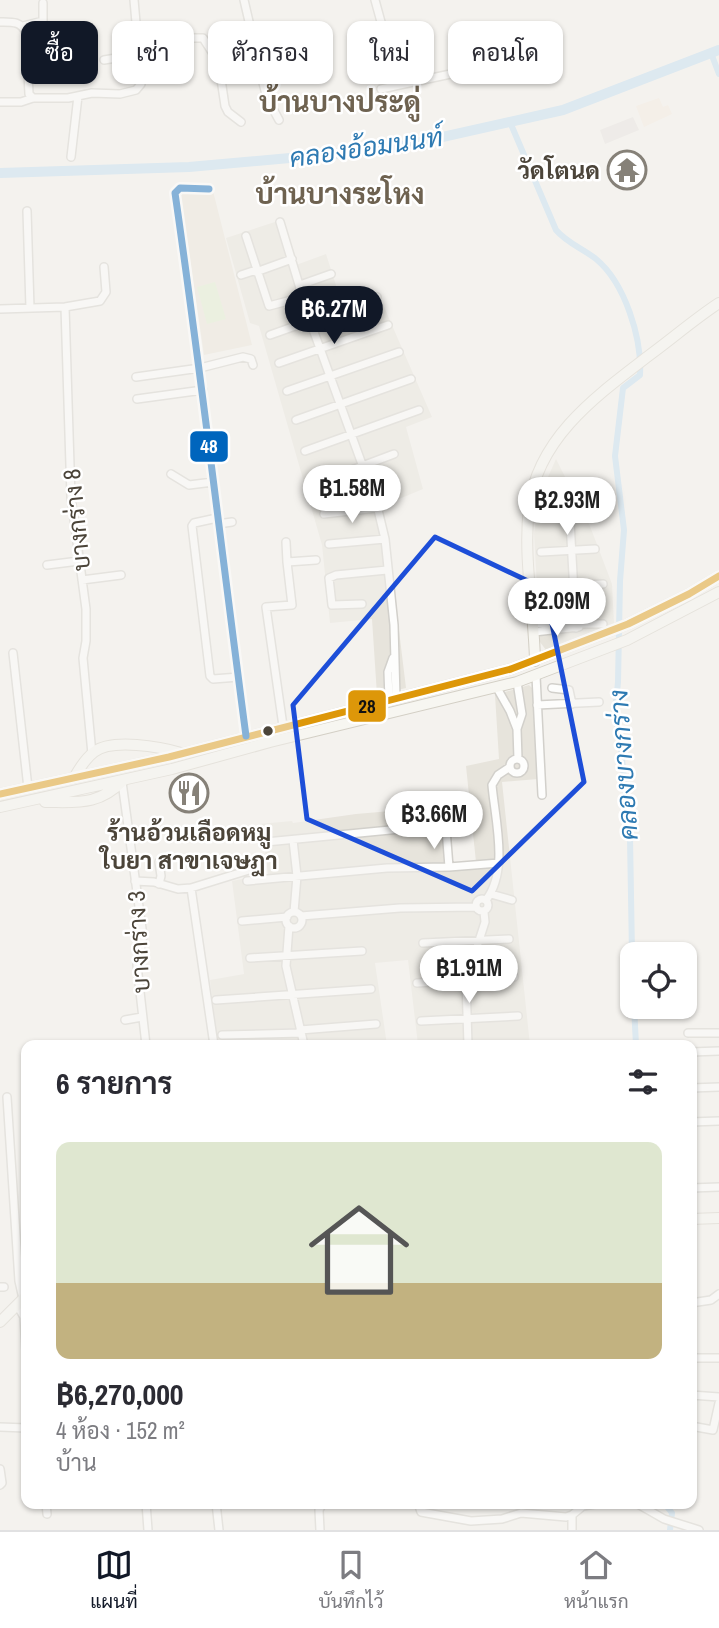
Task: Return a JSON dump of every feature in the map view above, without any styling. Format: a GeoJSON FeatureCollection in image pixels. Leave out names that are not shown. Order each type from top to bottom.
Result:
{"type":"FeatureCollection","features":[{"type":"Feature","properties":{"kind":"main road"},"geometry":{"type":"LineString","coordinates":[[535,661],[528,531],[530,506],[545,456],[562,432],[598,395],[718,306]]}},
{"type":"Feature","properties":{"kind":"main road"},"geometry":{"type":"LineString","coordinates":[[0,794],[182,753],[535,661],[608,628],[628,624],[719,576]]}},
{"type":"Feature","properties":{"kind":"main road"},"geometry":{"type":"LineString","coordinates":[[0,807],[123,781],[497,688],[612,647],[719,592]]}},
{"type":"Feature","properties":{"kind":"main road"},"geometry":{"type":"LineString","coordinates":[[74,778],[92,754],[110,746],[162,747],[182,753]]}},
{"type":"Feature","properties":{"kind":"main road"},"geometry":{"type":"LineString","coordinates":[[23,802],[98,800],[123,781]]}},
{"type":"Feature","properties":{"kind":"main road"},"geometry":{"type":"LineString","coordinates":[[697,1219],[719,1218]]}},
{"type":"Feature","properties":{"kind":"main road"},"geometry":{"type":"LineString","coordinates":[[0,1322],[21,1301]]}},
{"type":"Feature","properties":{"kind":"street"},"geometry":{"type":"LineString","coordinates":[[134,0],[136,21]]}},
{"type":"Feature","properties":{"kind":"street"},"geometry":{"type":"LineString","coordinates":[[244,0],[248,21]]}},
{"type":"Feature","properties":{"kind":"street"},"geometry":{"type":"LineString","coordinates":[[375,0],[381,21]]}},
{"type":"Feature","properties":{"kind":"street"},"geometry":{"type":"LineString","coordinates":[[43,3],[43,21]]}},
{"type":"Feature","properties":{"kind":"street"},"geometry":{"type":"LineString","coordinates":[[0,22],[16,22],[21,25]]}},
{"type":"Feature","properties":{"kind":"street"},"geometry":{"type":"LineString","coordinates":[[194,38],[203,38],[208,46]]}},
{"type":"Feature","properties":{"kind":"street"},"geometry":{"type":"LineString","coordinates":[[104,60],[112,59]]}},
{"type":"Feature","properties":{"kind":"street"},"geometry":{"type":"LineString","coordinates":[[29,84],[29,94],[33,97]]}},
{"type":"Feature","properties":{"kind":"street"},"geometry":{"type":"LineString","coordinates":[[0,102],[21,102],[33,97],[68,98],[92,93],[120,94],[136,90],[141,84]]}},
{"type":"Feature","properties":{"kind":"street"},"geometry":{"type":"LineString","coordinates":[[222,84],[225,106],[228,112],[241,122]]}},
{"type":"Feature","properties":{"kind":"street"},"geometry":{"type":"LineString","coordinates":[[263,84],[267,98],[279,120]]}},
{"type":"Feature","properties":{"kind":"street"},"geometry":{"type":"LineString","coordinates":[[381,89],[398,84]]}},
{"type":"Feature","properties":{"kind":"street"},"geometry":{"type":"LineString","coordinates":[[71,157],[78,96]]}},
{"type":"Feature","properties":{"kind":"street"},"geometry":{"type":"LineString","coordinates":[[209,189],[180,188],[175,192],[203,390],[217,521],[246,736]]}},
{"type":"Feature","properties":{"kind":"street"},"geometry":{"type":"LineString","coordinates":[[27,211],[30,308]]}},
{"type":"Feature","properties":{"kind":"street"},"geometry":{"type":"LineString","coordinates":[[280,222],[310,321],[367,478]]}},
{"type":"Feature","properties":{"kind":"street"},"geometry":{"type":"LineString","coordinates":[[246,236],[269,306],[303,297]]}},
{"type":"Feature","properties":{"kind":"street"},"geometry":{"type":"LineString","coordinates":[[241,275],[292,259]]}},
{"type":"Feature","properties":{"kind":"street"},"geometry":{"type":"LineString","coordinates":[[0,309],[65,307],[103,299],[106,292],[104,267]]}},
{"type":"Feature","properties":{"kind":"street"},"geometry":{"type":"LineString","coordinates":[[300,285],[331,274]]}},
{"type":"Feature","properties":{"kind":"street"},"geometry":{"type":"LineString","coordinates":[[270,335],[377,297]]}},
{"type":"Feature","properties":{"kind":"street","name":"บางกร่าง 8"},"geometry":{"type":"LineString","coordinates":[[65,307],[71,497],[86,623],[83,657],[92,754]]}},
{"type":"Feature","properties":{"kind":"street"},"geometry":{"type":"LineString","coordinates":[[279,363],[388,325]]}},
{"type":"Feature","properties":{"kind":"street"},"geometry":{"type":"LineString","coordinates":[[288,391],[399,352]]}},
{"type":"Feature","properties":{"kind":"street"},"geometry":{"type":"LineString","coordinates":[[136,377],[200,368],[243,357],[251,359],[253,365]]}},
{"type":"Feature","properties":{"kind":"street"},"geometry":{"type":"LineString","coordinates":[[296,420],[411,379]]}},
{"type":"Feature","properties":{"kind":"street"},"geometry":{"type":"LineString","coordinates":[[137,399],[203,390]]}},
{"type":"Feature","properties":{"kind":"street"},"geometry":{"type":"LineString","coordinates":[[305,451],[419,410]]}},
{"type":"Feature","properties":{"kind":"street"},"geometry":{"type":"LineString","coordinates":[[317,483],[394,454]]}},
{"type":"Feature","properties":{"kind":"street"},"geometry":{"type":"LineString","coordinates":[[171,474],[189,485],[213,482]]}},
{"type":"Feature","properties":{"kind":"street"},"geometry":{"type":"LineString","coordinates":[[372,477],[379,482],[378,490],[374,494],[368,494],[363,489],[367,478],[372,477]]}},
{"type":"Feature","properties":{"kind":"street"},"geometry":{"type":"LineString","coordinates":[[563,482],[570,515],[573,586],[578,626]]}},
{"type":"Feature","properties":{"kind":"street"},"geometry":{"type":"LineString","coordinates":[[374,494],[385,539],[395,654],[388,672],[392,699]]}},
{"type":"Feature","properties":{"kind":"street"},"geometry":{"type":"LineString","coordinates":[[324,514],[377,508]]}},
{"type":"Feature","properties":{"kind":"street"},"geometry":{"type":"LineString","coordinates":[[542,518],[570,515]]}},
{"type":"Feature","properties":{"kind":"street"},"geometry":{"type":"LineString","coordinates":[[232,522],[194,523],[192,526],[210,676],[213,679],[239,677]]}},
{"type":"Feature","properties":{"kind":"street"},"geometry":{"type":"LineString","coordinates":[[329,544],[385,539]]}},
{"type":"Feature","properties":{"kind":"street"},"geometry":{"type":"LineString","coordinates":[[283,726],[266,607],[292,605],[286,542]]}},
{"type":"Feature","properties":{"kind":"street"},"geometry":{"type":"LineString","coordinates":[[541,552],[595,549]]}},
{"type":"Feature","properties":{"kind":"street"},"geometry":{"type":"LineString","coordinates":[[287,562],[316,560]]}},
{"type":"Feature","properties":{"kind":"street"},"geometry":{"type":"LineString","coordinates":[[47,565],[79,561]]}},
{"type":"Feature","properties":{"kind":"street"},"geometry":{"type":"LineString","coordinates":[[362,604],[332,605],[329,578],[387,570]]}},
{"type":"Feature","properties":{"kind":"street"},"geometry":{"type":"LineString","coordinates":[[82,580],[121,575]]}},
{"type":"Feature","properties":{"kind":"street"},"geometry":{"type":"LineString","coordinates":[[544,587],[603,584]]}},
{"type":"Feature","properties":{"kind":"street"},"geometry":{"type":"LineString","coordinates":[[534,628],[608,628]]}},
{"type":"Feature","properties":{"kind":"street"},"geometry":{"type":"LineString","coordinates":[[13,653],[28,788]]}},
{"type":"Feature","properties":{"kind":"street"},"geometry":{"type":"LineString","coordinates":[[536,676],[542,795]]}},
{"type":"Feature","properties":{"kind":"street"},"geometry":{"type":"LineString","coordinates":[[510,767],[513,772],[521,771],[523,765],[518,759],[517,729],[522,714],[517,682]]}},
{"type":"Feature","properties":{"kind":"street"},"geometry":{"type":"LineString","coordinates":[[497,688],[517,729]]}},
{"type":"Feature","properties":{"kind":"street"},"geometry":{"type":"LineString","coordinates":[[552,688],[569,690],[572,704]]}},
{"type":"Feature","properties":{"kind":"street"},"geometry":{"type":"LineString","coordinates":[[506,703],[519,697]]}},
{"type":"Feature","properties":{"kind":"street"},"geometry":{"type":"LineString","coordinates":[[537,705],[599,702]]}},
{"type":"Feature","properties":{"kind":"street"},"geometry":{"type":"LineString","coordinates":[[88,732],[100,743],[110,746]]}},
{"type":"Feature","properties":{"kind":"street"},"geometry":{"type":"LineString","coordinates":[[468,1040],[466,981],[485,922],[485,912],[499,863],[492,785],[498,775],[518,759]]}},
{"type":"Feature","properties":{"kind":"street","name":"บางกร่าง 3"},"geometry":{"type":"LineString","coordinates":[[123,781],[143,936],[137,965],[145,1040]]}},
{"type":"Feature","properties":{"kind":"street"},"geometry":{"type":"LineString","coordinates":[[111,791],[124,798]]}},
{"type":"Feature","properties":{"kind":"street"},"geometry":{"type":"LineString","coordinates":[[266,842],[442,825],[446,829],[449,867]]}},
{"type":"Feature","properties":{"kind":"street"},"geometry":{"type":"LineString","coordinates":[[293,840],[296,876],[294,915],[289,926],[286,957],[303,1040]]}},
{"type":"Feature","properties":{"kind":"street"},"geometry":{"type":"LineString","coordinates":[[159,862],[159,884]]}},
{"type":"Feature","properties":{"kind":"street"},"geometry":{"type":"LineString","coordinates":[[247,881],[387,868],[499,863]]}},
{"type":"Feature","properties":{"kind":"street"},"geometry":{"type":"LineString","coordinates":[[135,881],[178,890],[248,870]]}},
{"type":"Feature","properties":{"kind":"street"},"geometry":{"type":"LineString","coordinates":[[191,888],[213,1040]]}},
{"type":"Feature","properties":{"kind":"street"},"geometry":{"type":"LineString","coordinates":[[476,908],[479,900],[489,897],[512,900]]}},
{"type":"Feature","properties":{"kind":"street"},"geometry":{"type":"LineString","coordinates":[[242,921],[400,908],[476,908],[485,912]]}},
{"type":"Feature","properties":{"kind":"street"},"geometry":{"type":"LineString","coordinates":[[289,926],[299,926],[294,915]]}},
{"type":"Feature","properties":{"kind":"street"},"geometry":{"type":"LineString","coordinates":[[423,943],[509,939]]}},
{"type":"Feature","properties":{"kind":"street"},"geometry":{"type":"LineString","coordinates":[[250,958],[362,951]]}},
{"type":"Feature","properties":{"kind":"street"},"geometry":{"type":"LineString","coordinates":[[417,983],[514,977]]}},
{"type":"Feature","properties":{"kind":"street"},"geometry":{"type":"LineString","coordinates":[[216,1000],[370,989]]}},
{"type":"Feature","properties":{"kind":"street"},"geometry":{"type":"LineString","coordinates":[[421,1021],[518,1016]]}},
{"type":"Feature","properties":{"kind":"street"},"geometry":{"type":"LineString","coordinates":[[125,1020],[142,1017]]}},
{"type":"Feature","properties":{"kind":"street"},"geometry":{"type":"LineString","coordinates":[[222,1035],[301,1032],[376,1024]]}},
{"type":"Feature","properties":{"kind":"street"},"geometry":{"type":"LineString","coordinates":[[688,1033],[719,1033]]}},
{"type":"Feature","properties":{"kind":"street"},"geometry":{"type":"LineString","coordinates":[[697,1052],[719,1051]]}},
{"type":"Feature","properties":{"kind":"street"},"geometry":{"type":"LineString","coordinates":[[697,1088],[719,1087]]}},
{"type":"Feature","properties":{"kind":"street"},"geometry":{"type":"LineString","coordinates":[[7,1097],[21,1294]]}},
{"type":"Feature","properties":{"kind":"street"},"geometry":{"type":"LineString","coordinates":[[697,1122],[719,1121]]}},
{"type":"Feature","properties":{"kind":"street"},"geometry":{"type":"LineString","coordinates":[[697,1188],[719,1187]]}},
{"type":"Feature","properties":{"kind":"street"},"geometry":{"type":"LineString","coordinates":[[697,1302],[711,1300],[719,1294]]}},
{"type":"Feature","properties":{"kind":"street"},"geometry":{"type":"LineString","coordinates":[[697,1358],[719,1358]]}},
{"type":"Feature","properties":{"kind":"street"},"geometry":{"type":"LineString","coordinates":[[697,1395],[719,1397]]}},
{"type":"Feature","properties":{"kind":"street"},"geometry":{"type":"LineString","coordinates":[[697,1427],[715,1429],[719,1403]]}},
{"type":"Feature","properties":{"kind":"street"},"geometry":{"type":"LineString","coordinates":[[0,1427],[21,1428]]}},
{"type":"Feature","properties":{"kind":"street"},"geometry":{"type":"LineString","coordinates":[[0,1469],[0,1485]]}},
{"type":"Feature","properties":{"kind":"street"},"geometry":{"type":"LineString","coordinates":[[47,1509],[47,1514]]}},
{"type":"Feature","properties":{"kind":"street"},"geometry":{"type":"LineString","coordinates":[[146,1509],[148,1530]]}},
{"type":"Feature","properties":{"kind":"street"},"geometry":{"type":"LineString","coordinates":[[217,1509],[219,1530]]}},
{"type":"Feature","properties":{"kind":"street"},"geometry":{"type":"LineString","coordinates":[[320,1509],[320,1530]]}},
{"type":"Feature","properties":{"kind":"street"},"geometry":{"type":"LineString","coordinates":[[420,1509],[421,1512],[471,1521],[502,1519],[521,1513],[572,1515],[578,1509]]}},
{"type":"Feature","properties":{"kind":"street"},"geometry":{"type":"LineString","coordinates":[[552,1509],[553,1515]]}},
{"type":"Feature","properties":{"kind":"street"},"geometry":{"type":"LineString","coordinates":[[646,1509],[664,1519],[699,1530]]}},
{"type":"Feature","properties":{"kind":"street"},"geometry":{"type":"LineString","coordinates":[[572,1515],[572,1530]]}},
{"type":"Feature","properties":{"kind":"highlighted area"},"geometry":{"type":"Polygon","coordinates":[[[435,537],[545,589],[584,782],[472,891],[307,819],[293,705],[435,537]]]}},
{"type":"Feature","properties":{"kind":"shaded area"},"geometry":{"type":"Polygon","coordinates":[[[659,98],[663,107],[668,105],[672,114],[644,127],[636,106],[659,98]]]}},
{"type":"Feature","properties":{"kind":"shaded area"},"geometry":{"type":"Polygon","coordinates":[[[633,117],[639,130],[605,144],[600,130],[633,117]]]}},
{"type":"Feature","properties":{"kind":"shaded area"},"geometry":{"type":"Polygon","coordinates":[[[212,187],[252,345],[204,355],[180,191],[212,187]]]}},
{"type":"Feature","properties":{"kind":"shaded area"},"geometry":{"type":"Polygon","coordinates":[[[281,220],[296,265],[326,254],[342,304],[378,293],[432,417],[406,427],[423,489],[380,507],[387,532],[406,688],[377,695],[372,619],[330,623],[322,545],[259,326],[250,323],[226,238],[281,220]]]}},
{"type":"Feature","properties":{"kind":"shaded area"},"geometry":{"type":"Polygon","coordinates":[[[556,459],[590,526],[612,584],[614,623],[546,650],[540,642],[534,533],[540,495],[556,459]]]}},
{"type":"Feature","properties":{"kind":"shaded area"},"geometry":{"type":"Polygon","coordinates":[[[529,685],[533,689],[538,779],[502,782],[529,1040],[417,1040],[408,960],[375,963],[386,1040],[217,1040],[210,980],[244,974],[232,881],[268,874],[262,828],[259,824],[293,823],[356,814],[449,806],[453,864],[476,862],[466,766],[499,759],[495,695],[529,685]]]}},
{"type":"Feature","properties":{"kind":"green space"},"geometry":{"type":"Polygon","coordinates":[[[215,282],[226,319],[207,324],[197,287],[215,282]]]}},
{"type":"Feature","properties":{"kind":"waterway","name":"คลองอ้อมนนท์"},"geometry":{"type":"LineString","coordinates":[[0,173],[189,167],[389,149],[563,110],[719,50]]}},
{"type":"Feature","properties":{"kind":"waterway"},"geometry":{"type":"LineString","coordinates":[[711,53],[719,74]]}},
{"type":"Feature","properties":{"kind":"waterway","name":"คลองบางกร่าง"},"geometry":{"type":"LineString","coordinates":[[510,122],[556,230],[606,269],[630,312],[638,345],[640,375],[623,388],[615,456],[624,530],[615,713],[630,837],[632,942]]}},
{"type":"Feature","properties":{"kind":"waterway","name":"คลองบางกร่าง"},"geometry":{"type":"LineString","coordinates":[[635,1019],[636,1040]]}},
{"type":"Feature","properties":{"kind":"waterway","name":"คลองบางกร่าง"},"geometry":{"type":"LineString","coordinates":[[669,1509],[672,1513],[670,1530]]}},
{"type":"Feature","properties":{"kind":"transit line","name":"48"},"geometry":{"type":"LineString","coordinates":[[209,189],[180,188],[175,193],[246,736]]}},
{"type":"Feature","properties":{"kind":"transit line","name":"28"},"geometry":{"type":"LineString","coordinates":[[0,794],[169,757],[511,669],[628,624],[719,576]]}},
{"type":"Feature","properties":{"kind":"place","name":"วัดโตนด"},"geometry":{"type":"Point","coordinates":[627,170]}},
{"type":"Feature","properties":{"kind":"place","name":"ร้านอ้วนเลือดหมู ใบยา สาขาเจษฎา"},"geometry":{"type":"Point","coordinates":[189,793]}},
{"type":"Feature","properties":{"kind":"district","name":"บ้านบางประดู่"},"geometry":{"type":"Point","coordinates":[340,102]}},
{"type":"Feature","properties":{"kind":"district","name":"บ้านบางระโหง"},"geometry":{"type":"Point","coordinates":[340,194]}}]}
